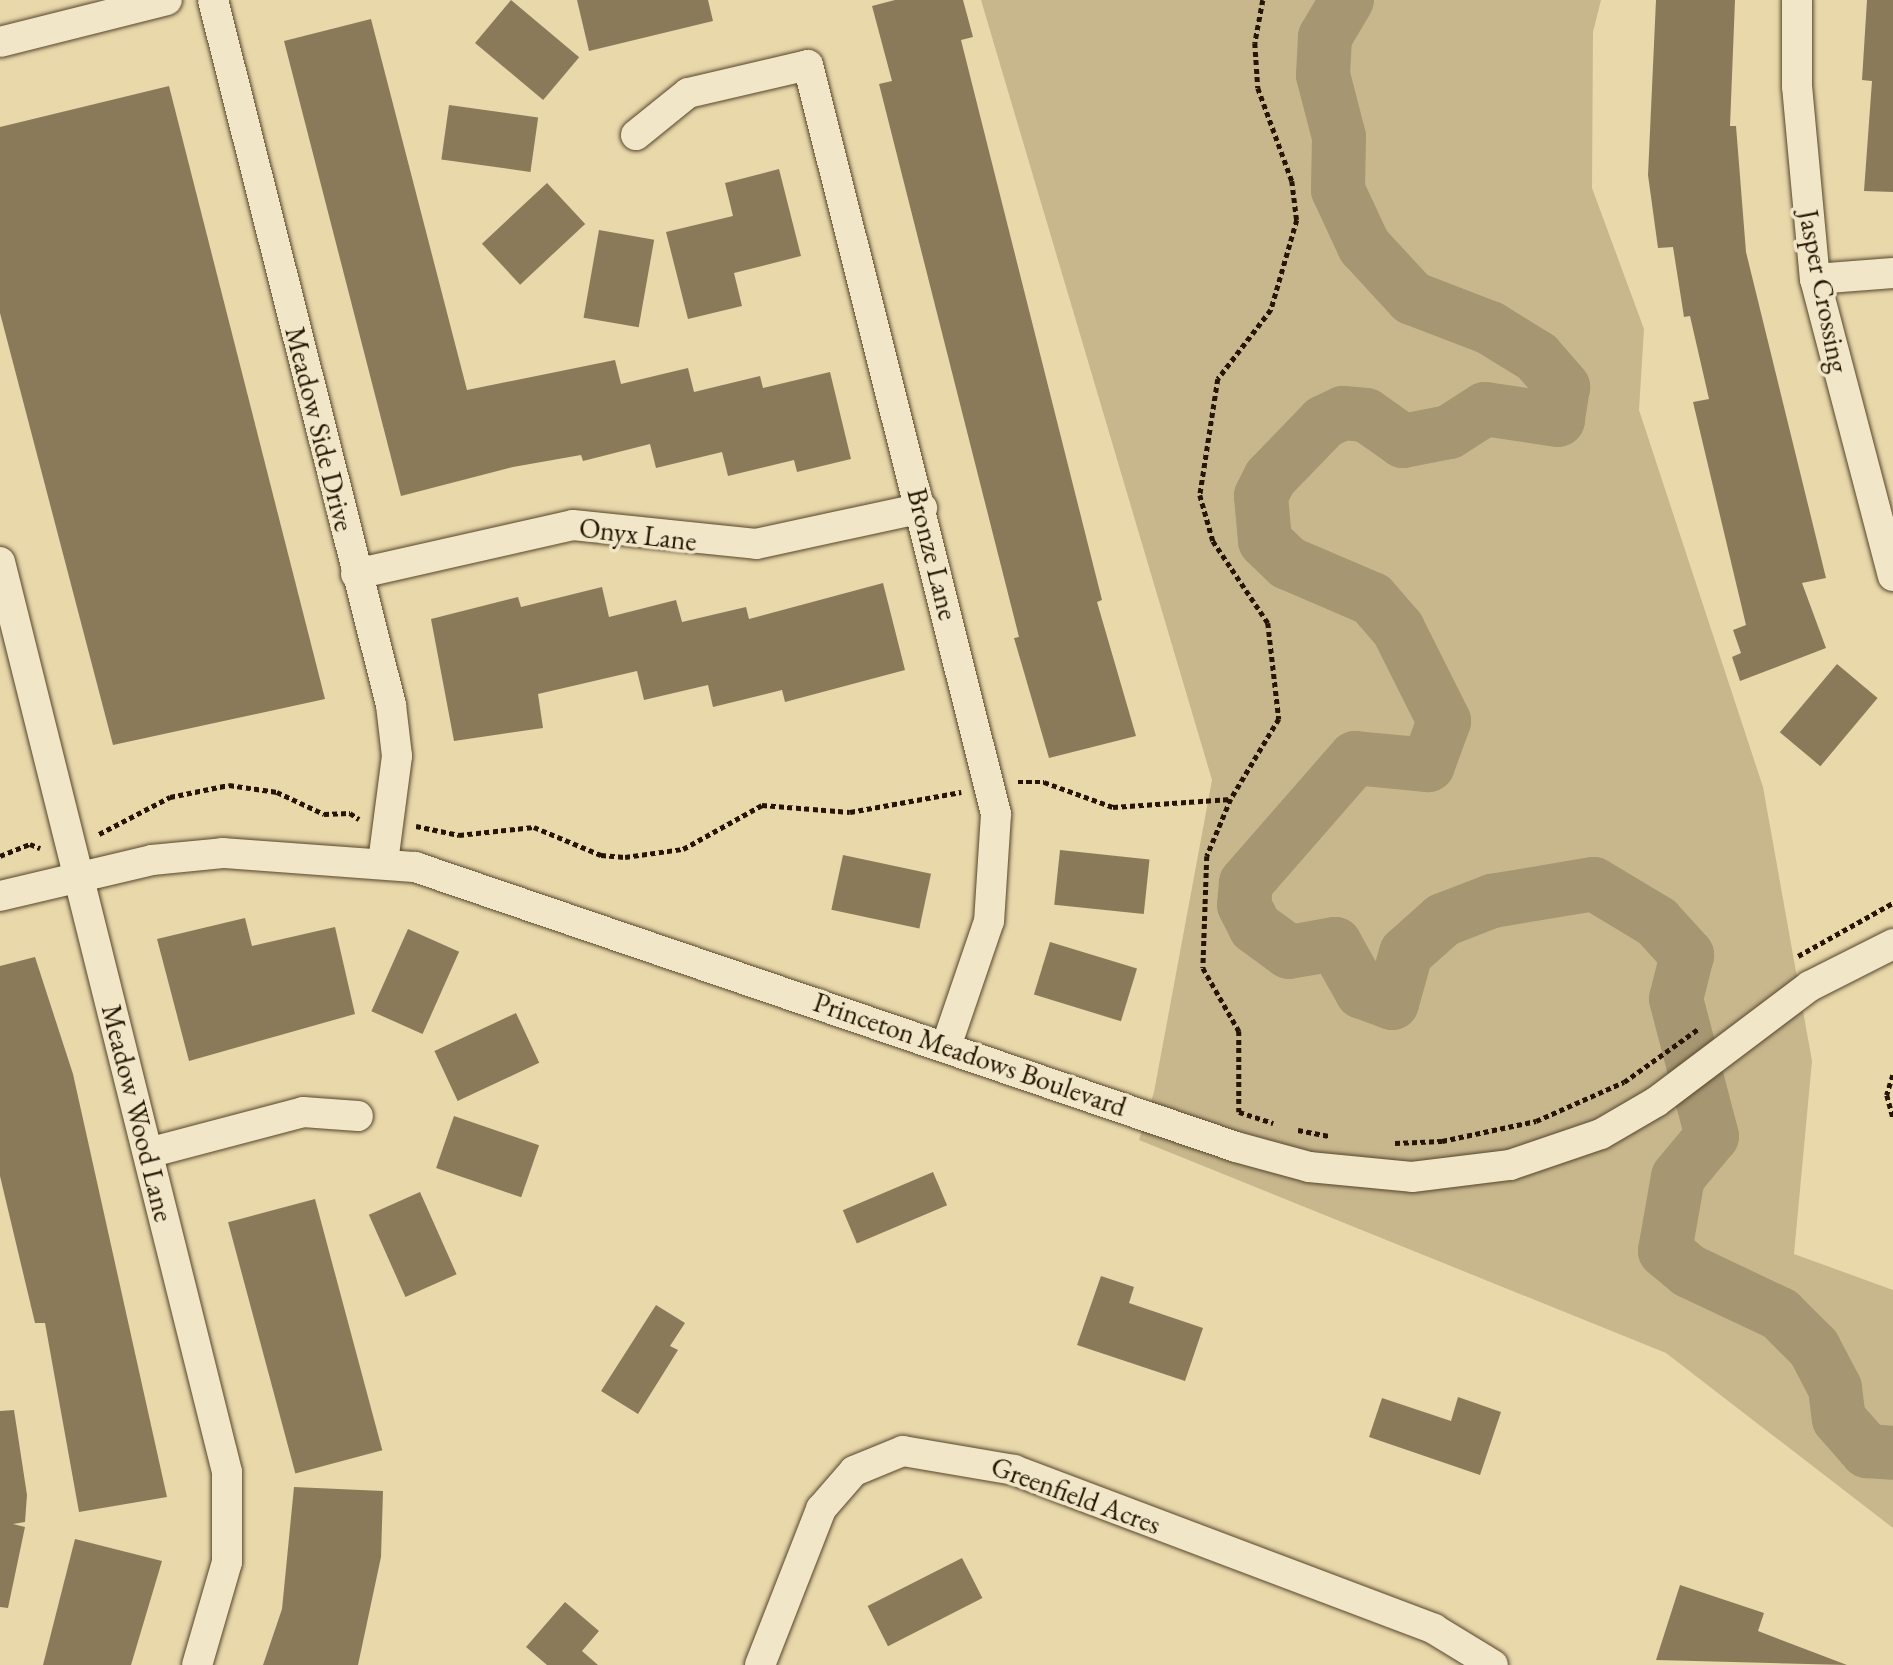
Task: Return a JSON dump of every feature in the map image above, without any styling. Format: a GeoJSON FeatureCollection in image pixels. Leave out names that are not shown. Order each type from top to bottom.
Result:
{"type":"FeatureCollection","features":[{"type":"Feature","properties":{"kind":"street"},"geometry":{"type":"LineString","coordinates":[[0,42],[167,0]]}},
{"type":"Feature","properties":{"kind":"street","name":"Meadow Side Drive"},"geometry":{"type":"LineString","coordinates":[[213,0],[395,729],[390,823],[383,862]]}},
{"type":"Feature","properties":{"kind":"street","name":"Jasper Crossing"},"geometry":{"type":"LineString","coordinates":[[1797,0],[1799,110],[1815,279],[1893,576]]}},
{"type":"Feature","properties":{"kind":"street","name":"Bronze Lane"},"geometry":{"type":"LineString","coordinates":[[636,135],[688,93],[808,65],[992,787],[998,855],[990,912],[947,1045]]}},
{"type":"Feature","properties":{"kind":"street"},"geometry":{"type":"LineString","coordinates":[[1815,279],[1893,273]]}},
{"type":"Feature","properties":{"kind":"street","name":"Onyx Lane"},"geometry":{"type":"LineString","coordinates":[[356,574],[573,525],[756,544],[922,508]]}},
{"type":"Feature","properties":{"kind":"street","name":"Meadow Wood Lane"},"geometry":{"type":"LineString","coordinates":[[0,562],[148,1153],[231,1500],[227,1562],[197,1665]]}},
{"type":"Feature","properties":{"kind":"street","name":"Princeton Meadows Boulevard"},"geometry":{"type":"LineString","coordinates":[[0,896],[79,877],[223,853],[383,862],[470,882],[1224,1143],[1345,1173],[1412,1177],[1479,1171],[1601,1134],[1656,1102],[1810,986],[1893,944]]}},
{"type":"Feature","properties":{"kind":"street"},"geometry":{"type":"LineString","coordinates":[[148,1153],[303,1112],[358,1116]]}},
{"type":"Feature","properties":{"kind":"street","name":"Greenfield Acres"},"geometry":{"type":"LineString","coordinates":[[760,1665],[821,1509],[853,1471],[903,1451],[970,1458],[1026,1475],[1434,1629],[1493,1665]]}},
{"type":"Feature","properties":{"kind":"path"},"geometry":{"type":"LineString","coordinates":[[1263,0],[1255,43],[1258,88],[1292,181],[1297,220],[1270,310],[1218,379],[1200,495],[1213,541],[1268,623],[1279,719],[1231,799],[1207,856],[1203,968],[1239,1031],[1239,1112],[1335,1138]]}},
{"type":"Feature","properties":{"kind":"path"},"geometry":{"type":"LineString","coordinates":[[0,856],[30,844],[41,848],[70,842],[119,825],[170,796],[229,785],[277,793],[324,814],[350,813],[459,835],[534,827],[601,855],[625,857],[683,849],[762,805],[850,812],[992,787],[1044,782],[1113,807],[1231,799]]}},
{"type":"Feature","properties":{"kind":"path"},"geometry":{"type":"LineString","coordinates":[[1381,1142],[1462,1137],[1582,1102],[1624,1082],[1711,1019]]}},
{"type":"Feature","properties":{"kind":"path"},"geometry":{"type":"LineString","coordinates":[[1893,1075],[1887,1095],[1893,1117]]}},
{"type":"Feature","properties":{"kind":"shaded area"},"geometry":{"type":"Polygon","coordinates":[[[981,0],[1601,0],[1593,32],[1592,188],[1644,329],[1639,410],[1763,787],[1812,1061],[1794,1254],[1893,1290],[1893,1528],[1666,1353],[1139,1140],[1154,1092],[1212,780],[981,0]]]}},
{"type":"Feature","properties":{"kind":"building"},"geometry":{"type":"Polygon","coordinates":[[[511,0],[579,57],[543,100],[475,43],[511,0]]]}},
{"type":"Feature","properties":{"kind":"building"},"geometry":{"type":"Polygon","coordinates":[[[577,0],[708,0],[713,21],[589,51],[577,0]]]}},
{"type":"Feature","properties":{"kind":"building"},"geometry":{"type":"Polygon","coordinates":[[[895,0],[963,0],[973,37],[961,40],[1102,600],[1097,602],[1136,736],[1049,758],[1014,638],[1019,637],[879,84],[892,81],[872,6],[895,0]]]}},
{"type":"Feature","properties":{"kind":"building"},"geometry":{"type":"Polygon","coordinates":[[[1656,0],[1735,0],[1730,126],[1736,126],[1746,252],[1826,578],[1802,583],[1826,648],[1740,681],[1732,657],[1741,653],[1733,630],[1746,625],[1693,402],[1709,399],[1690,316],[1684,317],[1673,247],[1658,248],[1648,175],[1656,0]]]}},
{"type":"Feature","properties":{"kind":"building"},"geometry":{"type":"Polygon","coordinates":[[[1867,0],[1893,0],[1893,192],[1864,191],[1872,81],[1862,80],[1867,0]]]}},
{"type":"Feature","properties":{"kind":"building"},"geometry":{"type":"Polygon","coordinates":[[[371,19],[467,390],[615,360],[621,384],[688,368],[694,392],[760,376],[763,388],[830,372],[851,459],[797,472],[794,460],[728,476],[722,452],[656,468],[650,444],[583,461],[581,455],[513,467],[401,496],[284,41],[371,19]]]}},
{"type":"Feature","properties":{"kind":"building"},"geometry":{"type":"Polygon","coordinates":[[[169,86],[325,699],[113,745],[0,313],[0,127],[169,86]]]}},
{"type":"Feature","properties":{"kind":"building"},"geometry":{"type":"Polygon","coordinates":[[[449,105],[538,118],[530,172],[441,159],[449,105]]]}},
{"type":"Feature","properties":{"kind":"building"},"geometry":{"type":"Polygon","coordinates":[[[779,169],[801,256],[734,273],[742,306],[688,319],[666,232],[733,216],[725,183],[779,169]]]}},
{"type":"Feature","properties":{"kind":"building"},"geometry":{"type":"Polygon","coordinates":[[[547,183],[585,224],[520,285],[482,244],[547,183]]]}},
{"type":"Feature","properties":{"kind":"building"},"geometry":{"type":"Polygon","coordinates":[[[599,230],[654,240],[639,327],[584,318],[599,230]]]}},
{"type":"Feature","properties":{"kind":"building"},"geometry":{"type":"Polygon","coordinates":[[[883,583],[905,670],[785,702],[782,690],[713,707],[708,685],[644,700],[637,671],[538,694],[543,728],[454,741],[431,619],[518,597],[521,607],[602,587],[609,617],[676,600],[682,622],[746,607],[749,619],[883,583]]]}},
{"type":"Feature","properties":{"kind":"building"},"geometry":{"type":"Polygon","coordinates":[[[1837,664],[1878,698],[1820,766],[1780,732],[1837,664]]]}},
{"type":"Feature","properties":{"kind":"building"},"geometry":{"type":"Polygon","coordinates":[[[1060,850],[1150,859],[1144,914],[1054,905],[1060,850]]]}},
{"type":"Feature","properties":{"kind":"building"},"geometry":{"type":"Polygon","coordinates":[[[843,855],[931,874],[919,928],[831,910],[843,855]]]}},
{"type":"Feature","properties":{"kind":"building"},"geometry":{"type":"Polygon","coordinates":[[[245,918],[252,946],[335,927],[355,1014],[189,1061],[157,939],[245,918]]]}},
{"type":"Feature","properties":{"kind":"building"},"geometry":{"type":"Polygon","coordinates":[[[408,929],[459,952],[423,1034],[371,1011],[408,929]]]}},
{"type":"Feature","properties":{"kind":"building"},"geometry":{"type":"Polygon","coordinates":[[[1050,942],[1137,969],[1121,1021],[1034,995],[1050,942]]]}},
{"type":"Feature","properties":{"kind":"building"},"geometry":{"type":"Polygon","coordinates":[[[35,957],[73,1074],[167,1497],[79,1512],[45,1323],[35,1323],[0,1176],[0,966],[35,957]]]}},
{"type":"Feature","properties":{"kind":"building"},"geometry":{"type":"Polygon","coordinates":[[[516,1013],[539,1063],[458,1101],[434,1051],[516,1013]]]}},
{"type":"Feature","properties":{"kind":"building"},"geometry":{"type":"Polygon","coordinates":[[[454,1116],[539,1145],[521,1197],[436,1168],[454,1116]]]}},
{"type":"Feature","properties":{"kind":"building"},"geometry":{"type":"Polygon","coordinates":[[[933,1172],[947,1205],[857,1243],[843,1210],[933,1172]]]}},
{"type":"Feature","properties":{"kind":"building"},"geometry":{"type":"Polygon","coordinates":[[[420,1192],[457,1274],[405,1297],[369,1215],[420,1192]]]}},
{"type":"Feature","properties":{"kind":"building"},"geometry":{"type":"Polygon","coordinates":[[[315,1199],[382,1450],[295,1473],[228,1222],[315,1199]]]}},
{"type":"Feature","properties":{"kind":"building"},"geometry":{"type":"Polygon","coordinates":[[[1101,1276],[1134,1287],[1129,1303],[1203,1328],[1185,1381],[1077,1345],[1101,1276]]]}},
{"type":"Feature","properties":{"kind":"building"},"geometry":{"type":"Polygon","coordinates":[[[656,1305],[685,1323],[670,1346],[678,1350],[638,1414],[601,1391],[656,1305]]]}},
{"type":"Feature","properties":{"kind":"building"},"geometry":{"type":"Polygon","coordinates":[[[1458,1397],[1501,1412],[1480,1475],[1369,1437],[1382,1398],[1451,1421],[1458,1397]]]}},
{"type":"Feature","properties":{"kind":"building"},"geometry":{"type":"Polygon","coordinates":[[[14,1410],[27,1495],[25,1522],[13,1524],[25,1527],[8,1608],[0,1607],[0,1411],[14,1410]]]}},
{"type":"Feature","properties":{"kind":"building"},"geometry":{"type":"Polygon","coordinates":[[[294,1487],[383,1491],[381,1557],[358,1665],[263,1665],[282,1609],[294,1487]]]}},
{"type":"Feature","properties":{"kind":"building"},"geometry":{"type":"Polygon","coordinates":[[[75,1539],[162,1561],[131,1665],[43,1665],[75,1539]]]}},
{"type":"Feature","properties":{"kind":"building"},"geometry":{"type":"Polygon","coordinates":[[[962,1558],[982,1598],[888,1646],[868,1606],[962,1558]]]}},
{"type":"Feature","properties":{"kind":"building"},"geometry":{"type":"Polygon","coordinates":[[[1680,1585],[1764,1613],[1758,1631],[1847,1665],[1656,1660],[1680,1585]]]}},
{"type":"Feature","properties":{"kind":"building"},"geometry":{"type":"Polygon","coordinates":[[[565,1602],[599,1631],[582,1651],[598,1665],[547,1665],[526,1647],[565,1602]]]}},
{"type":"Feature","properties":{"kind":"waterway"},"geometry":{"type":"LineString","coordinates":[[1347,0],[1325,37],[1323,75],[1339,137],[1338,190],[1364,246],[1412,298],[1490,328],[1537,357],[1563,387],[1558,420],[1485,409],[1449,432],[1403,441],[1366,415],[1343,413],[1324,422],[1270,478],[1261,496],[1265,541],[1288,563],[1372,599],[1398,629],[1444,721],[1428,765],[1355,758],[1246,883],[1244,905],[1255,927],[1289,952],[1335,944],[1362,992],[1392,1003],[1406,953],[1443,920],[1492,901],[1594,884],[1657,922],[1687,955],[1676,999],[1712,1136],[1678,1177],[1665,1251],[1689,1271],[1780,1314],[1814,1348],[1835,1388],[1839,1419],[1867,1451],[1893,1453]]}}]}
